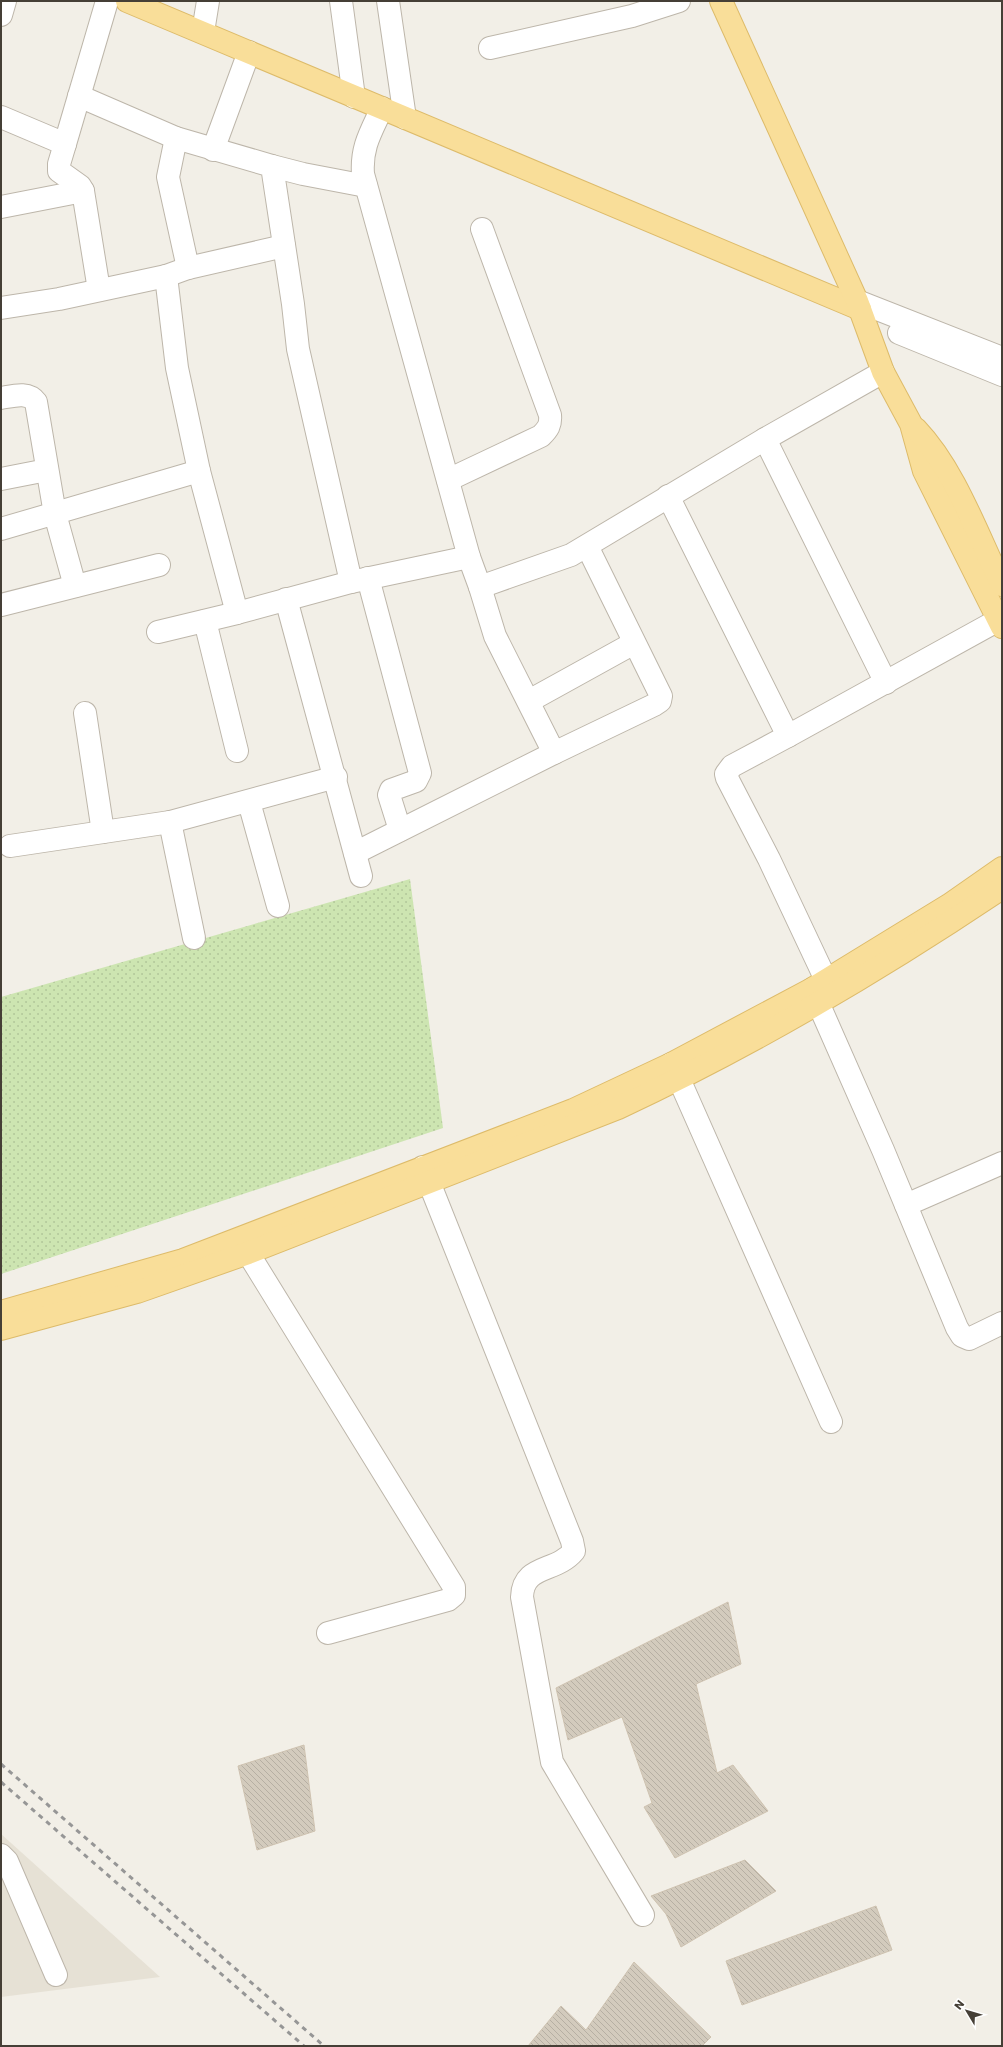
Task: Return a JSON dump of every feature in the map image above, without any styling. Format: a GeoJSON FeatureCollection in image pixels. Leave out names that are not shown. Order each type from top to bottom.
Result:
{"type":"FeatureCollection","features":[{"type":"Feature","properties":{"kind":"main road"},"geometry":{"type":"LineString","coordinates":[[127,1],[860,310]]}},
{"type":"Feature","properties":{"kind":"main road"},"geometry":{"type":"LineString","coordinates":[[721,1],[860,310],[884,372],[911,424],[924,471],[1001,622]]}},
{"type":"Feature","properties":{"kind":"main road"},"geometry":{"type":"LineString","coordinates":[[911,424],[928,442],[947,470],[1002,585]]}},
{"type":"Feature","properties":{"kind":"main road"},"geometry":{"type":"LineString","coordinates":[[819,991],[1002,868]]}},
{"type":"Feature","properties":{"kind":"main road"},"geometry":{"type":"LineString","coordinates":[[1,1329],[138,1292],[247,1245],[426,1175],[579,1125],[618,1108],[675,1072],[819,991],[958,918],[1002,888]]}},
{"type":"Feature","properties":{"kind":"main road"},"geometry":{"type":"LineString","coordinates":[[1,1312],[183,1260],[247,1245]]}},
{"type":"Feature","properties":{"kind":"street"},"geometry":{"type":"LineString","coordinates":[[1,15],[5,1]]}},
{"type":"Feature","properties":{"kind":"street"},"geometry":{"type":"LineString","coordinates":[[99,290],[83,191],[80,186],[59,172],[59,164],[107,1]]}},
{"type":"Feature","properties":{"kind":"street"},"geometry":{"type":"LineString","coordinates":[[203,32],[208,1]]}},
{"type":"Feature","properties":{"kind":"street"},"geometry":{"type":"LineString","coordinates":[[341,1],[354,97]]}},
{"type":"Feature","properties":{"kind":"street"},"geometry":{"type":"LineString","coordinates":[[388,1],[405,118]]}},
{"type":"Feature","properties":{"kind":"street"},"geometry":{"type":"LineString","coordinates":[[490,48],[632,16],[679,1]]}},
{"type":"Feature","properties":{"kind":"street"},"geometry":{"type":"LineString","coordinates":[[214,150],[249,52]]}},
{"type":"Feature","properties":{"kind":"street"},"geometry":{"type":"LineString","coordinates":[[79,96],[176,138],[214,150],[303,174],[366,186]]}},
{"type":"Feature","properties":{"kind":"street"},"geometry":{"type":"LineString","coordinates":[[382,108],[364,146],[362,162],[366,186],[469,557],[495,636],[554,753]]}},
{"type":"Feature","properties":{"kind":"street"},"geometry":{"type":"LineString","coordinates":[[1,117],[66,144]]}},
{"type":"Feature","properties":{"kind":"street"},"geometry":{"type":"LineString","coordinates":[[176,138],[168,168],[168,176],[188,268]]}},
{"type":"Feature","properties":{"kind":"street"},"geometry":{"type":"LineString","coordinates":[[272,166],[293,304],[298,349],[359,580],[420,773],[416,781],[391,790],[389,795],[400,830]]}},
{"type":"Feature","properties":{"kind":"street"},"geometry":{"type":"LineString","coordinates":[[1,207],[83,191]]}},
{"type":"Feature","properties":{"kind":"street"},"geometry":{"type":"LineString","coordinates":[[448,480],[540,436],[551,423],[550,415],[482,229]]}},
{"type":"Feature","properties":{"kind":"street"},"geometry":{"type":"LineString","coordinates":[[1,308],[166,276],[188,268],[284,246]]}},
{"type":"Feature","properties":{"kind":"street"},"geometry":{"type":"LineString","coordinates":[[166,276],[177,368],[199,471],[237,613]]}},
{"type":"Feature","properties":{"kind":"street"},"geometry":{"type":"LineString","coordinates":[[860,310],[1002,358]]}},
{"type":"Feature","properties":{"kind":"street"},"geometry":{"type":"LineString","coordinates":[[860,310],[1002,375]]}},
{"type":"Feature","properties":{"kind":"street"},"geometry":{"type":"LineString","coordinates":[[480,587],[558,561],[587,546],[765,439],[884,372]]}},
{"type":"Feature","properties":{"kind":"street"},"geometry":{"type":"LineString","coordinates":[[1,398],[26,395],[33,398],[36,402],[55,514],[76,586]]}},
{"type":"Feature","properties":{"kind":"street"},"geometry":{"type":"LineString","coordinates":[[765,439],[886,683]]}},
{"type":"Feature","properties":{"kind":"street"},"geometry":{"type":"LineString","coordinates":[[1,479],[47,470]]}},
{"type":"Feature","properties":{"kind":"street"},"geometry":{"type":"LineString","coordinates":[[1,529],[199,471]]}},
{"type":"Feature","properties":{"kind":"street"},"geometry":{"type":"LineString","coordinates":[[668,496],[788,736]]}},
{"type":"Feature","properties":{"kind":"street"},"geometry":{"type":"LineString","coordinates":[[355,853],[660,701],[662,696],[660,690],[634,643],[587,546]]}},
{"type":"Feature","properties":{"kind":"street"},"geometry":{"type":"LineString","coordinates":[[158,632],[237,613],[359,580],[469,557]]}},
{"type":"Feature","properties":{"kind":"street"},"geometry":{"type":"LineString","coordinates":[[1,605],[159,565]]}},
{"type":"Feature","properties":{"kind":"street"},"geometry":{"type":"LineString","coordinates":[[286,599],[336,777],[361,876]]}},
{"type":"Feature","properties":{"kind":"street"},"geometry":{"type":"LineString","coordinates":[[205,621],[237,751]]}},
{"type":"Feature","properties":{"kind":"street"},"geometry":{"type":"LineString","coordinates":[[1001,622],[732,766],[726,774],[769,858],[819,991],[957,1328],[962,1336],[969,1339],[976,1337],[1002,1323]]}},
{"type":"Feature","properties":{"kind":"street"},"geometry":{"type":"LineString","coordinates":[[529,701],[634,643]]}},
{"type":"Feature","properties":{"kind":"street"},"geometry":{"type":"LineString","coordinates":[[85,713],[103,832]]}},
{"type":"Feature","properties":{"kind":"street"},"geometry":{"type":"LineString","coordinates":[[10,846],[170,822],[249,802],[336,777]]}},
{"type":"Feature","properties":{"kind":"street"},"geometry":{"type":"LineString","coordinates":[[249,802],[278,906]]}},
{"type":"Feature","properties":{"kind":"street"},"geometry":{"type":"LineString","coordinates":[[170,822],[194,938]]}},
{"type":"Feature","properties":{"kind":"street"},"geometry":{"type":"LineString","coordinates":[[675,1072],[831,1422]]}},
{"type":"Feature","properties":{"kind":"street"},"geometry":{"type":"LineString","coordinates":[[906,1205],[1002,1163]]}},
{"type":"Feature","properties":{"kind":"street"},"geometry":{"type":"LineString","coordinates":[[426,1175],[569,1533],[574,1550],[568,1558],[527,1578],[522,1587],[522,1597],[552,1762],[643,1915]]}},
{"type":"Feature","properties":{"kind":"street"},"geometry":{"type":"LineString","coordinates":[[247,1245],[454,1587],[454,1595],[448,1600],[328,1633]]}},
{"type":"Feature","properties":{"kind":"street"},"geometry":{"type":"LineString","coordinates":[[1,1855],[7,1861],[56,1975]]}},
{"type":"Feature","properties":{"kind":"shaded area"},"geometry":{"type":"Polygon","coordinates":[[[1,1834],[160,1977],[1,1997],[1,1834]]]}},
{"type":"Feature","properties":{"kind":"green space"},"geometry":{"type":"Polygon","coordinates":[[[410,879],[443,1128],[1,1274],[1,997],[410,879]]]}},
{"type":"Feature","properties":{"kind":"building"},"geometry":{"type":"Polygon","coordinates":[[[728,1602],[741,1664],[696,1684],[717,1773],[733,1765],[768,1811],[675,1858],[644,1807],[652,1803],[622,1717],[568,1740],[556,1688],[728,1602]]]}},
{"type":"Feature","properties":{"kind":"building"},"geometry":{"type":"Polygon","coordinates":[[[304,1745],[315,1831],[257,1850],[238,1766],[304,1745]]]}},
{"type":"Feature","properties":{"kind":"building"},"geometry":{"type":"Polygon","coordinates":[[[745,1860],[776,1891],[681,1947],[666,1914],[651,1896],[745,1860]]]}},
{"type":"Feature","properties":{"kind":"building"},"geometry":{"type":"Polygon","coordinates":[[[876,1906],[892,1950],[742,2005],[726,1961],[876,1906]]]}},
{"type":"Feature","properties":{"kind":"building"},"geometry":{"type":"Polygon","coordinates":[[[634,1962],[711,2037],[702,2046],[528,2046],[561,2006],[586,2030],[634,1962]]]}},
{"type":"Feature","properties":{"kind":"railway"},"geometry":{"type":"LineString","coordinates":[[1,1764],[324,2046]]}},
{"type":"Feature","properties":{"kind":"railway"},"geometry":{"type":"LineString","coordinates":[[1,1782],[304,2046]]}}]}
